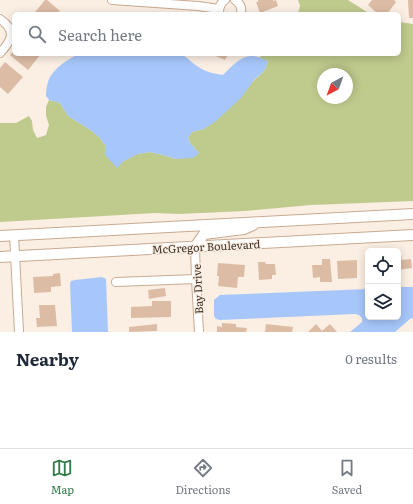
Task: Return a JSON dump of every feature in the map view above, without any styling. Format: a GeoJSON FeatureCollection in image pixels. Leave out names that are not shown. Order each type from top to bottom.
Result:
{"type":"FeatureCollection","features":[{"type":"Feature","properties":{"kind":"main road","name":"McGregor Boulevard"},"geometry":{"type":"LineString","coordinates":[[0,236],[413,214]]}},
{"type":"Feature","properties":{"kind":"main road"},"geometry":{"type":"LineString","coordinates":[[195,247],[204,234],[244,229],[262,222]]}},
{"type":"Feature","properties":{"kind":"main road","name":"McGregor Boulevard"},"geometry":{"type":"LineString","coordinates":[[0,258],[413,235]]}},
{"type":"Feature","properties":{"kind":"street"},"geometry":{"type":"LineString","coordinates":[[112,0],[198,6],[219,11],[220,5],[225,0]]}},
{"type":"Feature","properties":{"kind":"street"},"geometry":{"type":"LineString","coordinates":[[235,0],[239,3],[242,12]]}},
{"type":"Feature","properties":{"kind":"street"},"geometry":{"type":"LineString","coordinates":[[0,19],[8,26],[11,36],[10,40],[0,53]]}},
{"type":"Feature","properties":{"kind":"street"},"geometry":{"type":"LineString","coordinates":[[14,235],[19,332]]}},
{"type":"Feature","properties":{"kind":"street","name":"Bay Drive"},"geometry":{"type":"LineString","coordinates":[[195,247],[198,332]]}},
{"type":"Feature","properties":{"kind":"street"},"geometry":{"type":"LineString","coordinates":[[116,282],[196,279]]}},
{"type":"Feature","properties":{"kind":"green space"},"geometry":{"type":"Polygon","coordinates":[[[298,0],[348,0],[367,12],[298,12],[300,6],[298,0]]]}},
{"type":"Feature","properties":{"kind":"green space"},"geometry":{"type":"Polygon","coordinates":[[[401,22],[413,24],[413,201],[311,205],[245,211],[179,214],[155,213],[0,222],[0,123],[16,123],[29,116],[37,138],[46,135],[49,125],[46,116],[46,107],[49,100],[60,103],[68,116],[99,137],[105,145],[124,161],[137,154],[150,152],[176,159],[199,153],[190,143],[188,138],[192,132],[204,129],[265,70],[268,61],[259,58],[261,56],[401,56],[401,22]]]}},
{"type":"Feature","properties":{"kind":"water"},"geometry":{"type":"Polygon","coordinates":[[[75,56],[184,56],[197,66],[211,73],[223,75],[236,62],[248,56],[256,56],[268,61],[265,70],[254,80],[241,98],[216,121],[204,129],[192,132],[188,138],[190,143],[199,153],[193,158],[176,159],[150,152],[138,154],[124,161],[117,168],[105,155],[105,145],[99,137],[68,116],[60,103],[49,100],[46,96],[48,81],[51,75],[66,61],[75,56]]]}},
{"type":"Feature","properties":{"kind":"water"},"geometry":{"type":"Polygon","coordinates":[[[102,277],[106,279],[108,332],[72,332],[71,281],[102,277]]]}},
{"type":"Feature","properties":{"kind":"water"},"geometry":{"type":"Polygon","coordinates":[[[401,287],[413,287],[413,318],[395,332],[350,332],[362,322],[362,318],[355,314],[220,320],[216,319],[214,316],[214,300],[220,295],[365,289],[365,320],[401,320],[401,287]]]}},
{"type":"Feature","properties":{"kind":"building"},"geometry":{"type":"Polygon","coordinates":[[[45,0],[60,11],[59,12],[35,12],[45,0]]]}},
{"type":"Feature","properties":{"kind":"building"},"geometry":{"type":"Polygon","coordinates":[[[258,0],[276,0],[278,6],[260,12],[256,2],[258,2],[258,0]]]}},
{"type":"Feature","properties":{"kind":"building"},"geometry":{"type":"Polygon","coordinates":[[[372,0],[394,0],[396,2],[388,12],[376,12],[368,5],[372,0]]]}},
{"type":"Feature","properties":{"kind":"building"},"geometry":{"type":"Polygon","coordinates":[[[408,0],[413,0],[413,18],[409,18],[408,0]]]}},
{"type":"Feature","properties":{"kind":"building"},"geometry":{"type":"Polygon","coordinates":[[[12,52],[12,56],[39,56],[28,70],[10,55],[12,52]]]}},
{"type":"Feature","properties":{"kind":"building"},"geometry":{"type":"Polygon","coordinates":[[[216,56],[227,56],[225,60],[216,56]]]}},
{"type":"Feature","properties":{"kind":"building"},"geometry":{"type":"Polygon","coordinates":[[[5,62],[23,77],[8,94],[0,87],[0,68],[5,62]]]}},
{"type":"Feature","properties":{"kind":"building"},"geometry":{"type":"Polygon","coordinates":[[[401,255],[402,260],[411,259],[412,268],[401,270],[401,255]]]}},
{"type":"Feature","properties":{"kind":"building"},"geometry":{"type":"Polygon","coordinates":[[[322,259],[330,259],[332,282],[320,282],[320,277],[313,278],[312,265],[322,265],[322,259]]]}},
{"type":"Feature","properties":{"kind":"building"},"geometry":{"type":"Polygon","coordinates":[[[357,260],[357,278],[338,279],[337,261],[357,260]]]}},
{"type":"Feature","properties":{"kind":"building"},"geometry":{"type":"Polygon","coordinates":[[[258,262],[275,264],[276,275],[272,275],[272,279],[259,280],[258,262]]]}},
{"type":"Feature","properties":{"kind":"building"},"geometry":{"type":"Polygon","coordinates":[[[218,263],[245,265],[244,277],[238,277],[237,288],[218,286],[218,263]]]}},
{"type":"Feature","properties":{"kind":"building"},"geometry":{"type":"Polygon","coordinates":[[[60,273],[61,286],[51,287],[51,292],[34,293],[33,277],[53,276],[53,274],[60,273]]]}},
{"type":"Feature","properties":{"kind":"building"},"geometry":{"type":"Polygon","coordinates":[[[165,288],[166,296],[149,299],[148,290],[165,288]]]}},
{"type":"Feature","properties":{"kind":"building"},"geometry":{"type":"Polygon","coordinates":[[[152,301],[171,301],[171,317],[131,318],[131,307],[152,306],[152,301]]]}},
{"type":"Feature","properties":{"kind":"building"},"geometry":{"type":"Polygon","coordinates":[[[39,305],[55,305],[57,326],[37,327],[36,318],[40,318],[39,305]]]}},
{"type":"Feature","properties":{"kind":"building"},"geometry":{"type":"Polygon","coordinates":[[[222,323],[236,324],[236,327],[247,328],[246,332],[217,332],[217,326],[222,327],[222,323]]]}},
{"type":"Feature","properties":{"kind":"building"},"geometry":{"type":"Polygon","coordinates":[[[157,324],[157,331],[129,332],[129,327],[157,324]]]}},
{"type":"Feature","properties":{"kind":"building"},"geometry":{"type":"Polygon","coordinates":[[[266,324],[293,327],[292,332],[265,332],[266,324]]]}},
{"type":"Feature","properties":{"kind":"building"},"geometry":{"type":"Polygon","coordinates":[[[316,324],[322,331],[330,324],[337,332],[308,332],[316,324]]]}}]}
